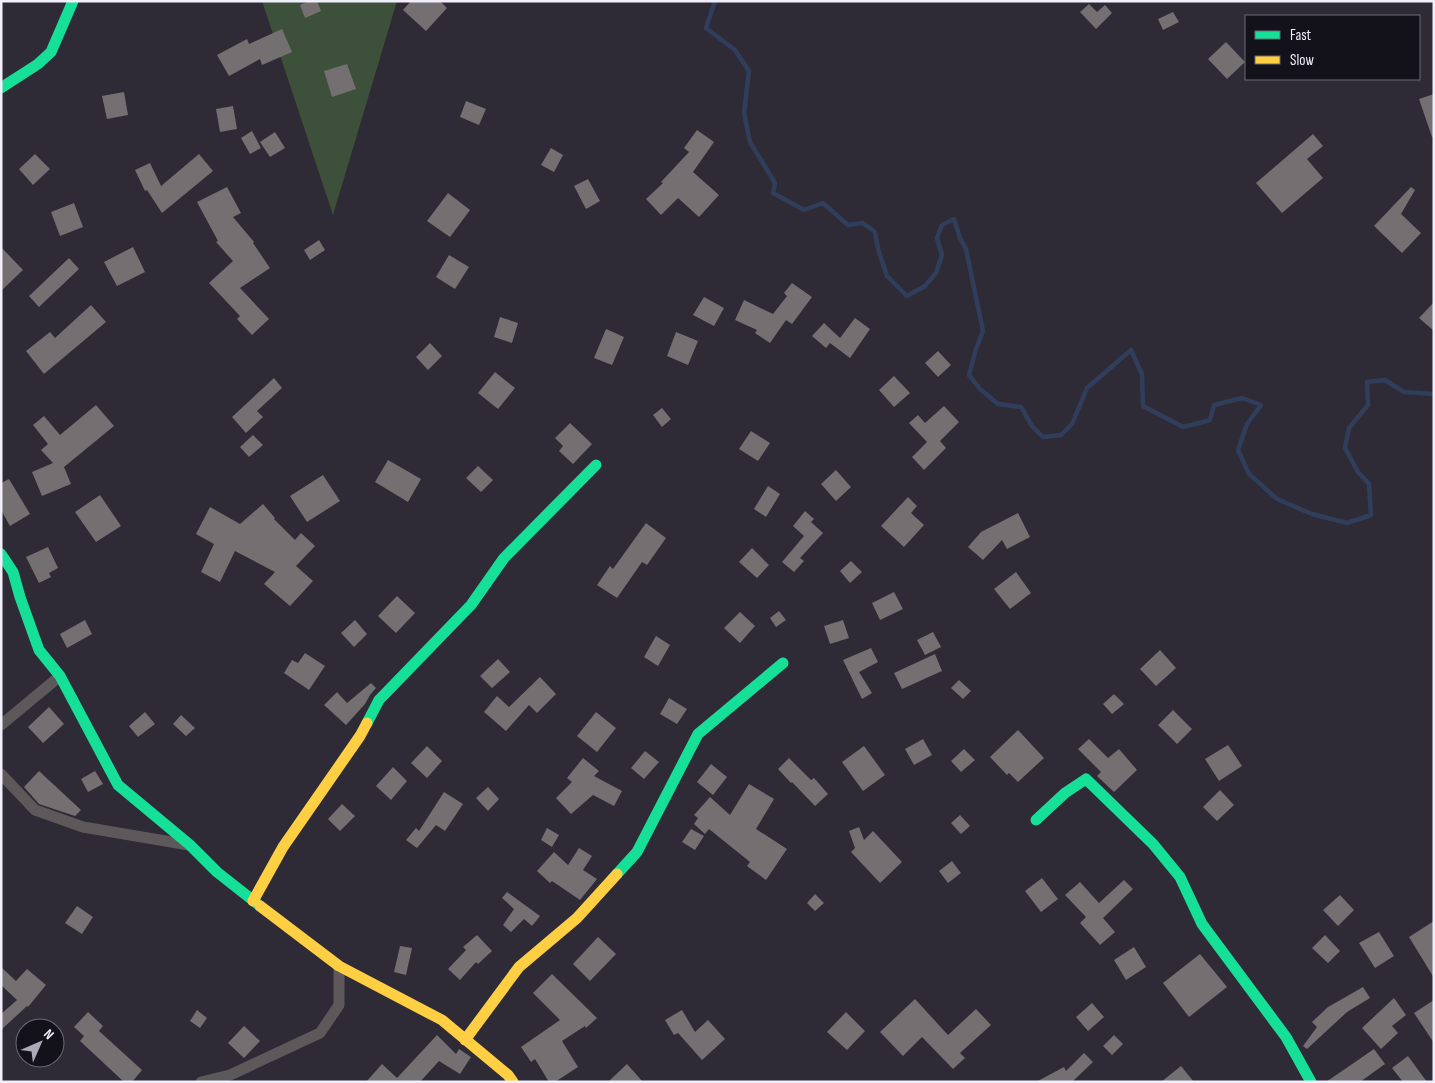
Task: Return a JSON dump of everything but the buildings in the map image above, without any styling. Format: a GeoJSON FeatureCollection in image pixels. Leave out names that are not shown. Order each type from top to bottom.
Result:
{"type":"FeatureCollection","features":[{"type":"Feature","properties":{"kind":"street"},"geometry":{"type":"LineString","coordinates":[[1,88],[38,64],[51,52],[73,1]]}},
{"type":"Feature","properties":{"kind":"street"},"geometry":{"type":"LineString","coordinates":[[253,901],[284,847],[360,736],[379,700],[471,605],[504,558],[596,465]]}},
{"type":"Feature","properties":{"kind":"street"},"geometry":{"type":"LineString","coordinates":[[2,555],[13,572],[39,650],[60,676],[118,785],[190,845],[216,872],[339,966],[442,1020],[508,1075],[513,1082]]}},
{"type":"Feature","properties":{"kind":"street"},"geometry":{"type":"LineString","coordinates":[[465,1040],[518,967],[577,918],[637,852],[698,734],[783,663]]}},
{"type":"Feature","properties":{"kind":"street"},"geometry":{"type":"LineString","coordinates":[[1,725],[60,676]]}},
{"type":"Feature","properties":{"kind":"street"},"geometry":{"type":"LineString","coordinates":[[1,774],[35,810],[83,827],[190,845]]}},
{"type":"Feature","properties":{"kind":"street"},"geometry":{"type":"LineString","coordinates":[[1036,820],[1065,793],[1086,779],[1111,802],[1153,844],[1180,876],[1202,924],[1286,1037],[1311,1082]]}},
{"type":"Feature","properties":{"kind":"street"},"geometry":{"type":"LineString","coordinates":[[201,1082],[230,1075],[320,1033],[339,1004],[339,966]]}},
{"type":"Feature","properties":{"kind":"green space"},"geometry":{"type":"Polygon","coordinates":[[[262,1],[397,1],[333,215],[262,1]]]}},
{"type":"Feature","properties":{"kind":"waterway"},"geometry":{"type":"LineString","coordinates":[[715,1],[706,28],[735,50],[749,71],[744,113],[750,142],[775,183],[773,193],[804,210],[823,203],[848,225],[863,223],[875,232],[878,249],[887,276],[907,296],[925,286],[936,273],[942,255],[937,238],[942,225],[954,219],[966,249],[983,331],[969,375],[980,389],[998,404],[1021,407],[1032,426],[1043,437],[1061,435],[1072,424],[1087,388],[1131,350],[1142,374],[1143,406],[1183,427],[1210,420],[1214,405],[1242,398],[1261,405],[1247,424],[1238,450],[1249,474],[1277,499],[1312,514],[1347,523],[1371,515],[1369,484],[1358,472],[1345,448],[1349,428],[1368,405],[1367,382],[1385,380],[1404,392],[1434,394]]}},
{"type":"Feature","properties":{"kind":"traffic: fast"},"geometry":{"type":"LineString","coordinates":[[1,88],[38,64],[51,52],[73,1]]}},
{"type":"Feature","properties":{"kind":"traffic: fast"},"geometry":{"type":"LineString","coordinates":[[367,723],[379,700],[471,605],[504,558],[596,465]]}},
{"type":"Feature","properties":{"kind":"traffic: fast"},"geometry":{"type":"LineString","coordinates":[[1,554],[13,572],[39,650],[60,676],[118,785],[190,845],[217,872],[260,906]]}},
{"type":"Feature","properties":{"kind":"traffic: fast"},"geometry":{"type":"LineString","coordinates":[[617,874],[637,852],[698,734],[783,663]]}},
{"type":"Feature","properties":{"kind":"traffic: fast"},"geometry":{"type":"LineString","coordinates":[[1036,820],[1065,793],[1086,779],[1153,844],[1180,877],[1202,924],[1286,1037],[1311,1082]]}},
{"type":"Feature","properties":{"kind":"traffic: slow"},"geometry":{"type":"LineString","coordinates":[[253,901],[283,847],[367,723]]}},
{"type":"Feature","properties":{"kind":"traffic: slow"},"geometry":{"type":"LineString","coordinates":[[465,1040],[519,967],[577,918],[617,874]]}},
{"type":"Feature","properties":{"kind":"traffic: slow"},"geometry":{"type":"LineString","coordinates":[[260,906],[339,966],[442,1020],[508,1075],[513,1082]]}}]}
